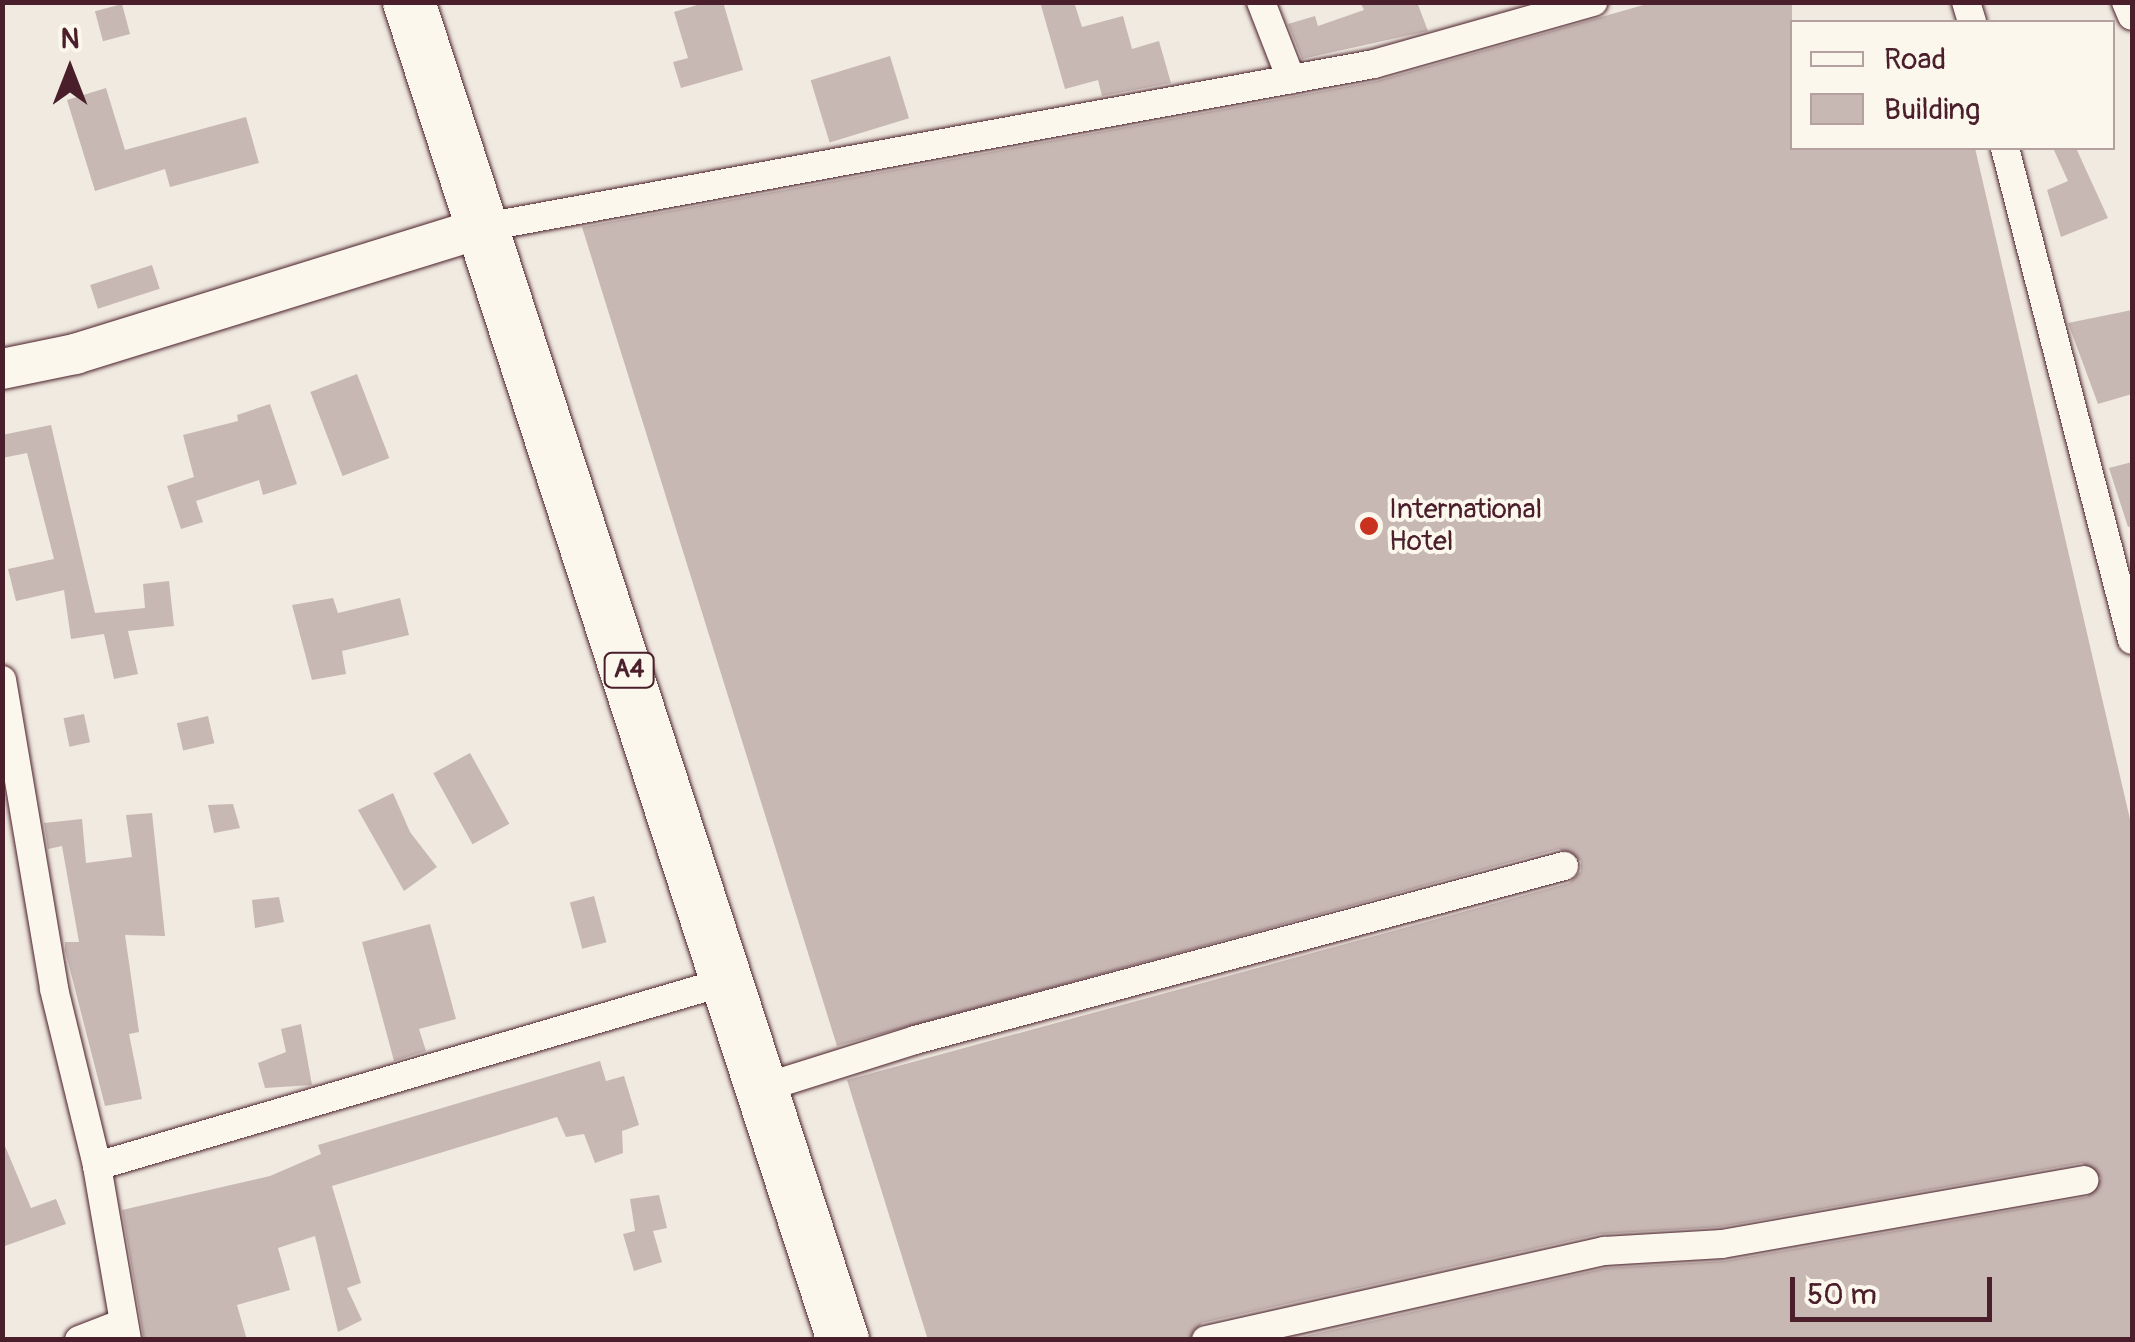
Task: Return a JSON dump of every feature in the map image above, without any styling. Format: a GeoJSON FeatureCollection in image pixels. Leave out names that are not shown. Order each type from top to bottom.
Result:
{"type":"FeatureCollection","features":[{"type":"Feature","properties":{"kind":"highway","name":"A4"},"geometry":{"type":"LineString","coordinates":[[409,2],[731,980],[842,1340]]}},
{"type":"Feature","properties":{"kind":"street"},"geometry":{"type":"LineString","coordinates":[[1260,2],[1291,78]]}},
{"type":"Feature","properties":{"kind":"street"},"geometry":{"type":"LineString","coordinates":[[2,369],[74,354],[485,227],[1374,64],[1550,7],[1593,2]]}},
{"type":"Feature","properties":{"kind":"street"},"geometry":{"type":"LineString","coordinates":[[2126,2],[2132,16]]}},
{"type":"Feature","properties":{"kind":"street"},"geometry":{"type":"LineString","coordinates":[[2007,150],[2132,640]]}},
{"type":"Feature","properties":{"kind":"street"},"geometry":{"type":"LineString","coordinates":[[2,680],[54,989],[96,1166],[125,1331],[78,1340]]}},
{"type":"Feature","properties":{"kind":"street"},"geometry":{"type":"LineString","coordinates":[[763,1088],[915,1040],[1564,866]]}},
{"type":"Feature","properties":{"kind":"street"},"geometry":{"type":"LineString","coordinates":[[96,1166],[731,980]]}},
{"type":"Feature","properties":{"kind":"street"},"geometry":{"type":"LineString","coordinates":[[1206,1340],[1604,1250],[1722,1244],[2084,1180]]}},
{"type":"Feature","properties":{"kind":"building"},"geometry":{"type":"Polygon","coordinates":[[[707,2],[723,2],[743,70],[681,88],[673,62],[688,58],[674,12],[707,2]]]}},
{"type":"Feature","properties":{"kind":"building"},"geometry":{"type":"Polygon","coordinates":[[[1040,2],[1074,2],[1082,27],[1123,16],[1132,49],[1159,41],[1171,83],[1102,96],[1098,80],[1065,89],[1040,2]]]}},
{"type":"Feature","properties":{"kind":"building"},"geometry":{"type":"Polygon","coordinates":[[[1360,2],[1417,2],[1428,31],[1302,59],[1288,24],[1315,16],[1318,26],[1364,10],[1360,2]]]}},
{"type":"Feature","properties":{"kind":"building","name":"International Hotel"},"geometry":{"type":"Polygon","coordinates":[[[1654,2],[1792,2],[1790,150],[1975,150],[2132,828],[2132,1340],[1288,1340],[1606,1268],[1725,1261],[2087,1197],[2101,1178],[2082,1163],[1720,1227],[1600,1234],[1202,1323],[1189,1340],[928,1340],[847,1080],[1569,883],[1581,871],[1581,861],[1559,849],[837,1046],[582,227],[1377,81],[1654,2]]]}},
{"type":"Feature","properties":{"kind":"building"},"geometry":{"type":"Polygon","coordinates":[[[122,4],[130,34],[103,41],[95,11],[122,4]]]}},
{"type":"Feature","properties":{"kind":"building"},"geometry":{"type":"Polygon","coordinates":[[[890,56],[909,118],[830,142],[811,80],[890,56]]]}},
{"type":"Feature","properties":{"kind":"building"},"geometry":{"type":"Polygon","coordinates":[[[106,88],[125,150],[246,117],[259,163],[170,187],[165,169],[95,191],[67,100],[106,88]]]}},
{"type":"Feature","properties":{"kind":"building"},"geometry":{"type":"Polygon","coordinates":[[[2054,150],[2077,150],[2108,218],[2061,237],[2047,190],[2068,181],[2054,150]]]}},
{"type":"Feature","properties":{"kind":"building"},"geometry":{"type":"Polygon","coordinates":[[[152,265],[160,289],[98,309],[90,285],[152,265]]]}},
{"type":"Feature","properties":{"kind":"building"},"geometry":{"type":"Polygon","coordinates":[[[2132,310],[2132,394],[2098,404],[2068,323],[2132,310]]]}},
{"type":"Feature","properties":{"kind":"building"},"geometry":{"type":"Polygon","coordinates":[[[357,374],[389,458],[343,476],[310,392],[357,374]]]}},
{"type":"Feature","properties":{"kind":"building"},"geometry":{"type":"Polygon","coordinates":[[[270,404],[297,484],[263,495],[259,480],[196,501],[203,522],[181,529],[167,486],[194,477],[183,435],[238,421],[237,415],[270,404]]]}},
{"type":"Feature","properties":{"kind":"building"},"geometry":{"type":"Polygon","coordinates":[[[51,425],[95,613],[145,608],[143,584],[169,581],[174,626],[128,631],[138,674],[114,679],[104,634],[71,639],[64,590],[16,601],[8,569],[54,559],[27,453],[2,458],[2,435],[51,425]]]}},
{"type":"Feature","properties":{"kind":"building"},"geometry":{"type":"Polygon","coordinates":[[[2132,462],[2132,526],[2128,527],[2109,468],[2132,462]]]}},
{"type":"Feature","properties":{"kind":"building"},"geometry":{"type":"Polygon","coordinates":[[[333,598],[338,613],[400,598],[409,635],[342,651],[346,674],[312,680],[292,605],[333,598]]]}},
{"type":"Feature","properties":{"kind":"building"},"geometry":{"type":"Polygon","coordinates":[[[84,714],[90,742],[69,747],[63,718],[84,714]]]}},
{"type":"Feature","properties":{"kind":"building"},"geometry":{"type":"Polygon","coordinates":[[[208,716],[214,743],[183,750],[177,723],[208,716]]]}},
{"type":"Feature","properties":{"kind":"building"},"geometry":{"type":"Polygon","coordinates":[[[470,753],[509,824],[473,844],[433,773],[470,753]]]}},
{"type":"Feature","properties":{"kind":"building"},"geometry":{"type":"Polygon","coordinates":[[[393,793],[410,832],[437,867],[404,891],[358,810],[393,793]]]}},
{"type":"Feature","properties":{"kind":"building"},"geometry":{"type":"Polygon","coordinates":[[[233,804],[240,828],[214,833],[208,805],[233,804]]]}},
{"type":"Feature","properties":{"kind":"building"},"geometry":{"type":"Polygon","coordinates":[[[152,813],[165,936],[125,935],[139,1032],[129,1034],[142,1099],[105,1106],[65,950],[65,942],[79,942],[62,846],[48,849],[44,823],[82,819],[86,863],[132,857],[126,815],[152,813]]]}},
{"type":"Feature","properties":{"kind":"building"},"geometry":{"type":"Polygon","coordinates":[[[594,896],[606,942],[582,949],[570,902],[594,896]]]}},
{"type":"Feature","properties":{"kind":"building"},"geometry":{"type":"Polygon","coordinates":[[[279,897],[284,922],[255,928],[252,900],[279,897]]]}},
{"type":"Feature","properties":{"kind":"building"},"geometry":{"type":"Polygon","coordinates":[[[430,924],[456,1019],[419,1029],[426,1051],[394,1061],[362,942],[430,924]]]}},
{"type":"Feature","properties":{"kind":"building"},"geometry":{"type":"Polygon","coordinates":[[[301,1024],[312,1085],[265,1088],[258,1063],[286,1052],[281,1029],[301,1024]]]}},
{"type":"Feature","properties":{"kind":"building"},"geometry":{"type":"Polygon","coordinates":[[[600,1061],[606,1081],[624,1076],[639,1125],[622,1131],[623,1153],[595,1163],[584,1134],[566,1137],[557,1117],[332,1186],[361,1283],[347,1288],[362,1320],[338,1332],[315,1236],[278,1248],[290,1290],[237,1305],[247,1340],[144,1340],[122,1210],[270,1176],[321,1154],[318,1145],[600,1061]]]}},
{"type":"Feature","properties":{"kind":"building"},"geometry":{"type":"Polygon","coordinates":[[[2,1139],[31,1208],[56,1199],[66,1224],[2,1247],[2,1139]]]}},
{"type":"Feature","properties":{"kind":"building"},"geometry":{"type":"Polygon","coordinates":[[[659,1195],[667,1228],[653,1231],[662,1262],[634,1271],[623,1234],[635,1231],[630,1199],[659,1195]]]}},
{"type":"Feature","properties":{"kind":"place","name":"International Hotel"},"geometry":{"type":"Point","coordinates":[1369,526]}}]}
